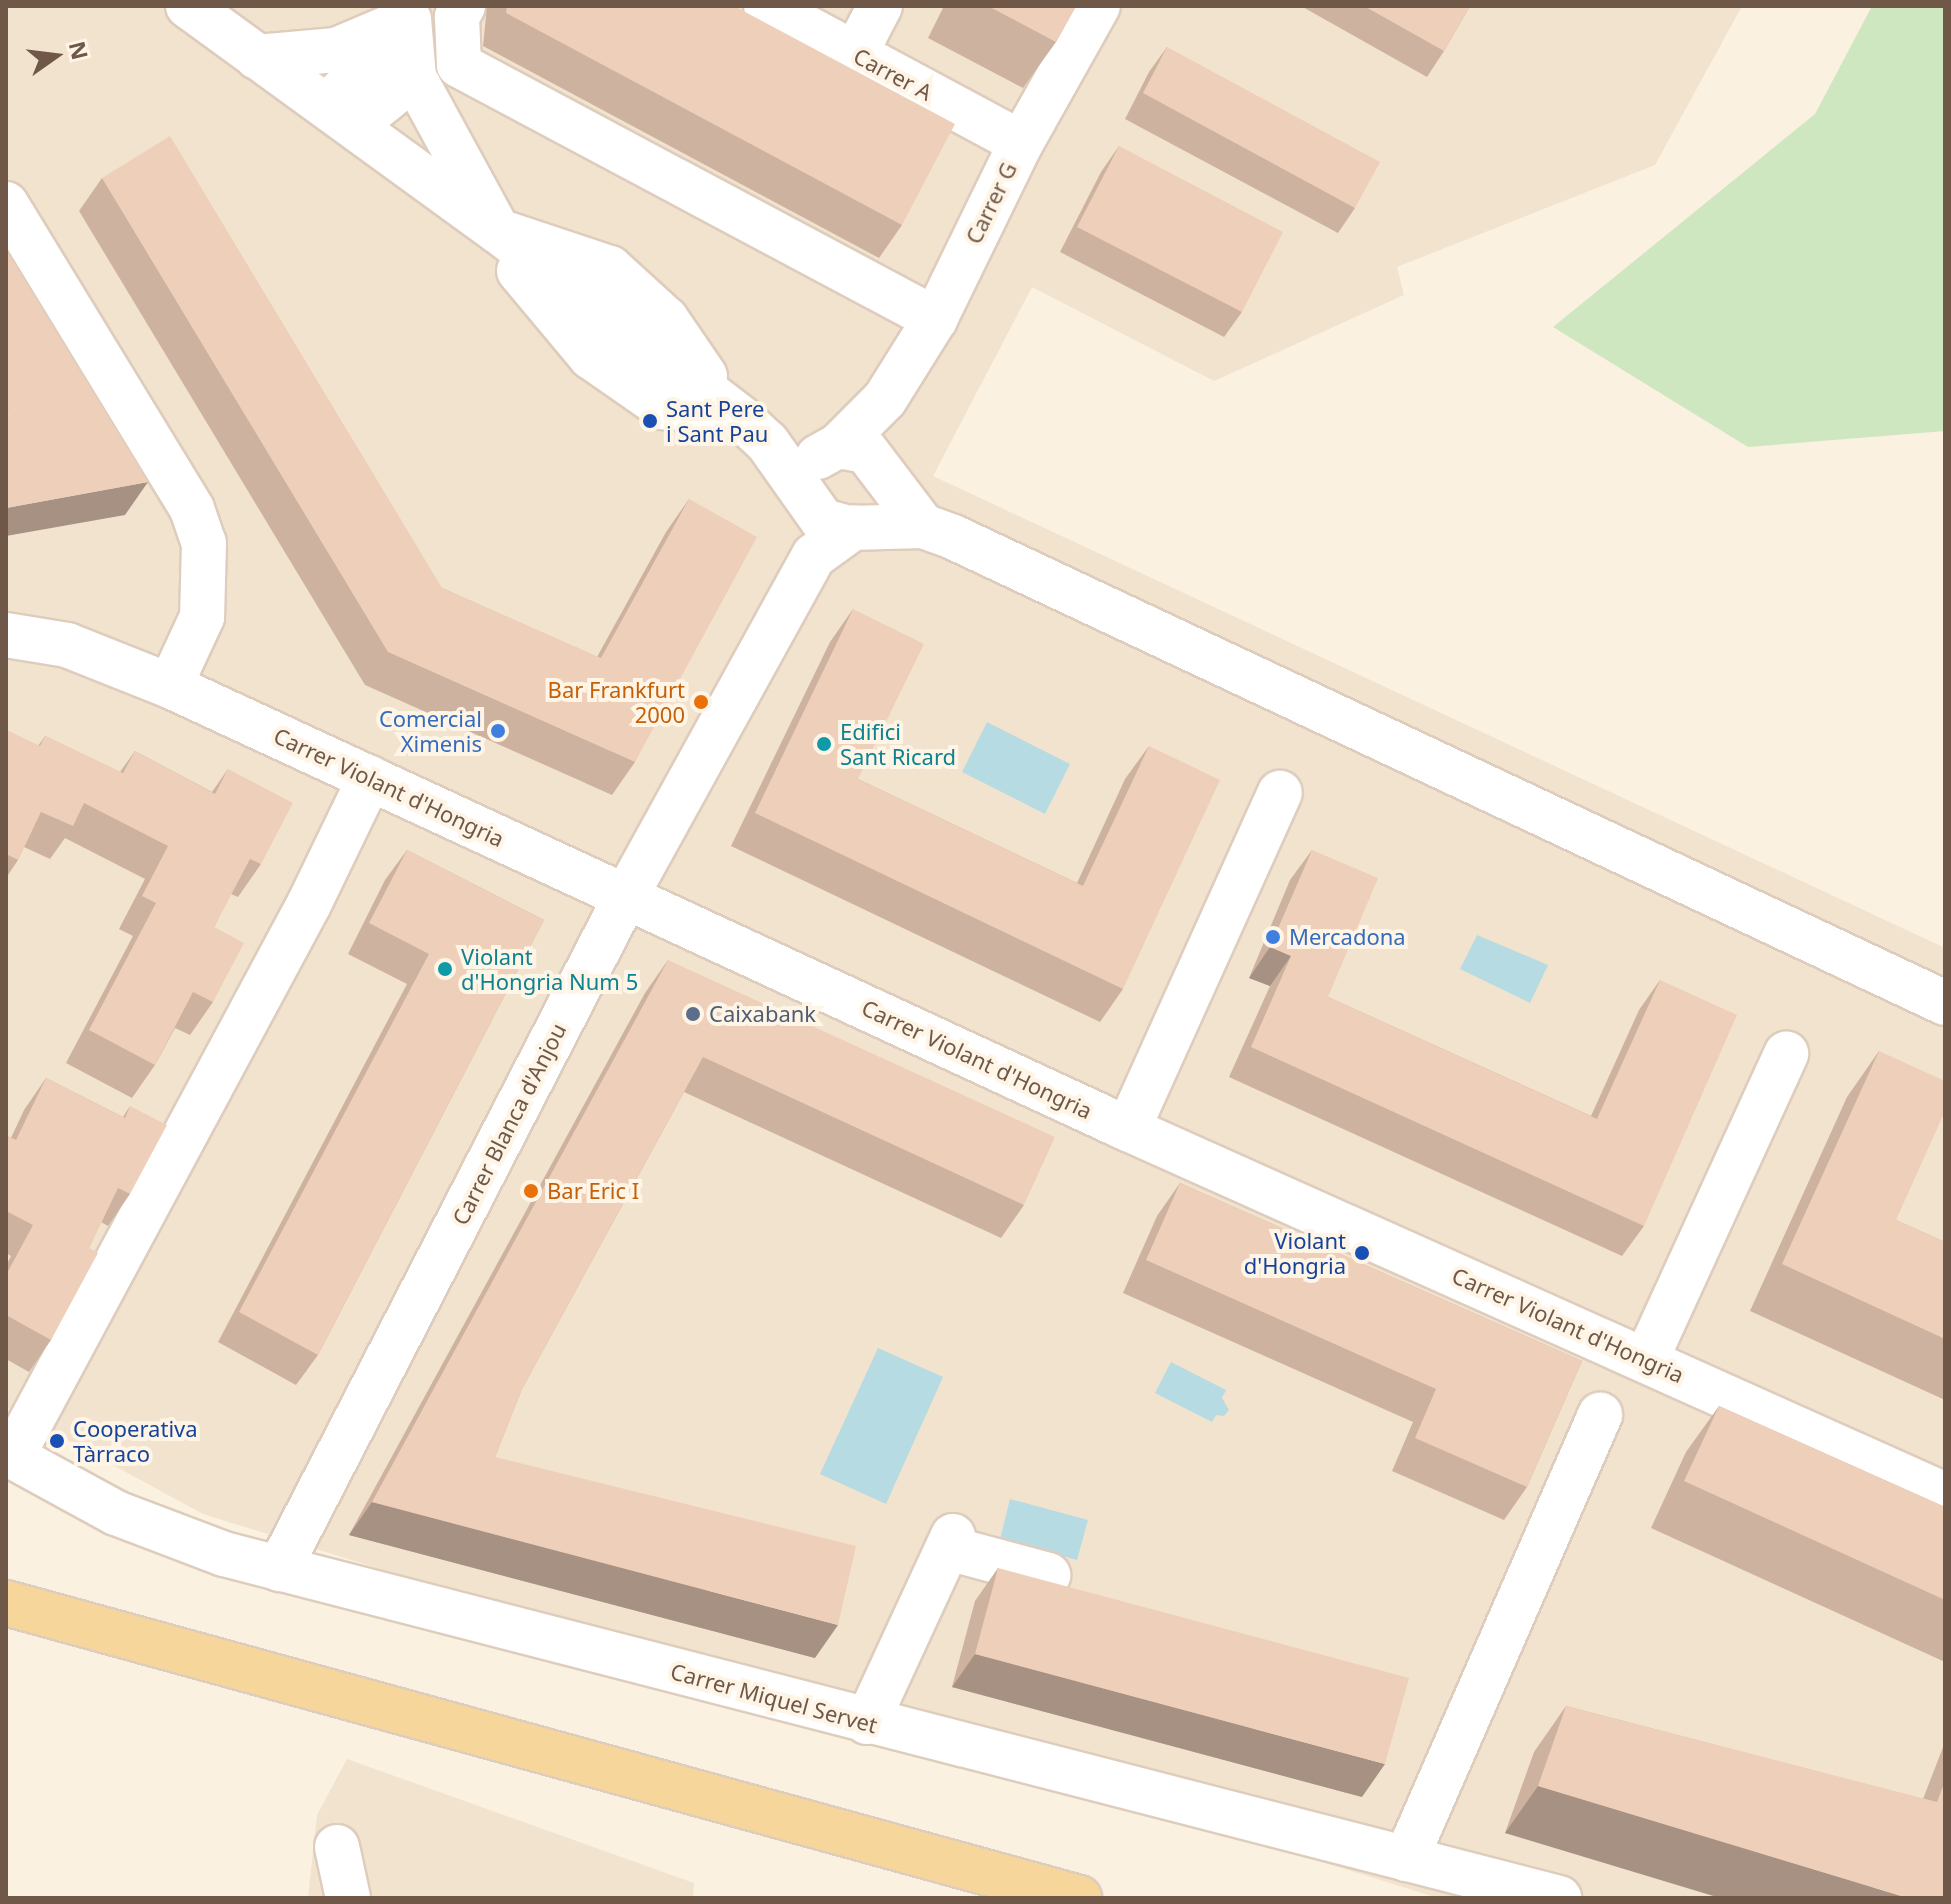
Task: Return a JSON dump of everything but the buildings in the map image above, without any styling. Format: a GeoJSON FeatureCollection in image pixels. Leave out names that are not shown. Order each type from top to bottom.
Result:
{"type":"FeatureCollection","features":[{"type":"Feature","properties":{"kind":"main road"},"geometry":{"type":"LineString","coordinates":[[6,1603],[978,1884],[1079,1898]]}},
{"type":"Feature","properties":{"kind":"street"},"geometry":{"type":"LineString","coordinates":[[188,6],[482,220],[728,409],[767,442],[810,505],[836,527],[923,526]]}},
{"type":"Feature","properties":{"kind":"street"},"geometry":{"type":"LineString","coordinates":[[463,6],[457,17],[459,65],[935,319]]}},
{"type":"Feature","properties":{"kind":"street","name":"Carrer A"},"geometry":{"type":"LineString","coordinates":[[766,6],[1021,143]]}},
{"type":"Feature","properties":{"kind":"street"},"geometry":{"type":"LineString","coordinates":[[855,54],[880,6]]}},
{"type":"Feature","properties":{"kind":"street","name":"Carrer G"},"geometry":{"type":"LineString","coordinates":[[857,458],[885,399],[935,319],[1021,143],[1098,6]]}},
{"type":"Feature","properties":{"kind":"street"},"geometry":{"type":"LineString","coordinates":[[257,57],[336,50],[412,12]]}},
{"type":"Feature","properties":{"kind":"street"},"geometry":{"type":"LineString","coordinates":[[412,12],[414,77],[482,220]]}},
{"type":"Feature","properties":{"kind":"street"},"geometry":{"type":"LineString","coordinates":[[332,110],[340,93],[412,12]]}},
{"type":"Feature","properties":{"kind":"street"},"geometry":{"type":"LineString","coordinates":[[332,110],[373,110],[414,77]]}},
{"type":"Feature","properties":{"kind":"street"},"geometry":{"type":"LineString","coordinates":[[6,204],[192,509],[204,543],[202,617],[170,686]]}},
{"type":"Feature","properties":{"kind":"street"},"geometry":{"type":"LineString","coordinates":[[767,442],[857,458],[923,526],[1945,1003]]}},
{"type":"Feature","properties":{"kind":"street"},"geometry":{"type":"LineString","coordinates":[[814,556],[808,471],[857,458]]}},
{"type":"Feature","properties":{"kind":"street"},"geometry":{"type":"LineString","coordinates":[[857,458],[883,505],[859,526]]}},
{"type":"Feature","properties":{"kind":"street","name":"Carrer Blanca d'Anjou"},"geometry":{"type":"LineString","coordinates":[[279,1569],[626,896],[814,556],[859,526]]}},
{"type":"Feature","properties":{"kind":"street","name":"Carrer Violant d'Hongria"},"geometry":{"type":"LineString","coordinates":[[6,635],[67,645],[170,686],[1128,1129],[1945,1495]]}},
{"type":"Feature","properties":{"kind":"street"},"geometry":{"type":"LineString","coordinates":[[9,1455],[309,904],[370,778]]}},
{"type":"Feature","properties":{"kind":"street"},"geometry":{"type":"LineString","coordinates":[[1128,1129],[1280,793]]}},
{"type":"Feature","properties":{"kind":"street"},"geometry":{"type":"LineString","coordinates":[[1646,1360],[1786,1054]]}},
{"type":"Feature","properties":{"kind":"street"},"geometry":{"type":"LineString","coordinates":[[1406,1859],[1600,1414]]}},
{"type":"Feature","properties":{"kind":"street","name":"Carrer Miquel Servet"},"geometry":{"type":"LineString","coordinates":[[9,1455],[116,1513],[224,1554],[1559,1898]]}},
{"type":"Feature","properties":{"kind":"street"},"geometry":{"type":"LineString","coordinates":[[867,1722],[951,1542],[1048,1575]]}},
{"type":"Feature","properties":{"kind":"street"},"geometry":{"type":"LineString","coordinates":[[337,1847],[348,1898]]}},
{"type":"Feature","properties":{"kind":"shaded area"},"geometry":{"type":"Polygon","coordinates":[[[6,6],[1742,6],[1655,165],[1397,267],[1404,295],[1214,381],[1032,287],[933,476],[1945,948],[1945,1898],[1438,1898],[203,1514],[6,1407],[6,6]]]}},
{"type":"Feature","properties":{"kind":"shaded area"},"geometry":{"type":"Polygon","coordinates":[[[347,1759],[694,1883],[693,1898],[308,1898],[317,1815],[347,1759]]]}},
{"type":"Feature","properties":{"kind":"green space"},"geometry":{"type":"Polygon","coordinates":[[[1872,6],[1945,6],[1945,431],[1748,447],[1553,327],[1815,114],[1872,6]]]}},
{"type":"Feature","properties":{"kind":"water"},"geometry":{"type":"Polygon","coordinates":[[[987,722],[1070,764],[1045,814],[962,772],[987,722]]]}},
{"type":"Feature","properties":{"kind":"water"},"geometry":{"type":"Polygon","coordinates":[[[1477,935],[1548,965],[1530,1003],[1460,969],[1477,935]]]}},
{"type":"Feature","properties":{"kind":"water"},"geometry":{"type":"Polygon","coordinates":[[[878,1348],[943,1377],[886,1504],[820,1474],[878,1348]]]}},
{"type":"Feature","properties":{"kind":"water"},"geometry":{"type":"Polygon","coordinates":[[[1171,1362],[1226,1390],[1222,1398],[1229,1410],[1224,1416],[1216,1415],[1212,1422],[1155,1393],[1171,1362]]]}},
{"type":"Feature","properties":{"kind":"water"},"geometry":{"type":"Polygon","coordinates":[[[1010,1499],[1088,1520],[1077,1560],[1000,1539],[1010,1499]]]}},
{"type":"Feature","properties":{"kind":"place","name":"Sant Pere i Sant Pau"},"geometry":{"type":"Point","coordinates":[650,421]}},
{"type":"Feature","properties":{"kind":"place","name":"Bar Frankfurt 2000"},"geometry":{"type":"Point","coordinates":[701,702]}},
{"type":"Feature","properties":{"kind":"place","name":"Comercial Ximenis"},"geometry":{"type":"Point","coordinates":[498,731]}},
{"type":"Feature","properties":{"kind":"place","name":"Edifici Sant Ricard"},"geometry":{"type":"Point","coordinates":[824,744]}},
{"type":"Feature","properties":{"kind":"place","name":"Mercadona"},"geometry":{"type":"Point","coordinates":[1273,937]}},
{"type":"Feature","properties":{"kind":"place","name":"Violant d'Hongria Num 5"},"geometry":{"type":"Point","coordinates":[445,969]}},
{"type":"Feature","properties":{"kind":"place","name":"Caixabank"},"geometry":{"type":"Point","coordinates":[693,1014]}},
{"type":"Feature","properties":{"kind":"place","name":"Bar Eric I"},"geometry":{"type":"Point","coordinates":[531,1191]}},
{"type":"Feature","properties":{"kind":"place","name":"Violant d'Hongria"},"geometry":{"type":"Point","coordinates":[1362,1253]}},
{"type":"Feature","properties":{"kind":"place","name":"Cooperativa Tàrraco"},"geometry":{"type":"Point","coordinates":[57,1441]}}]}
